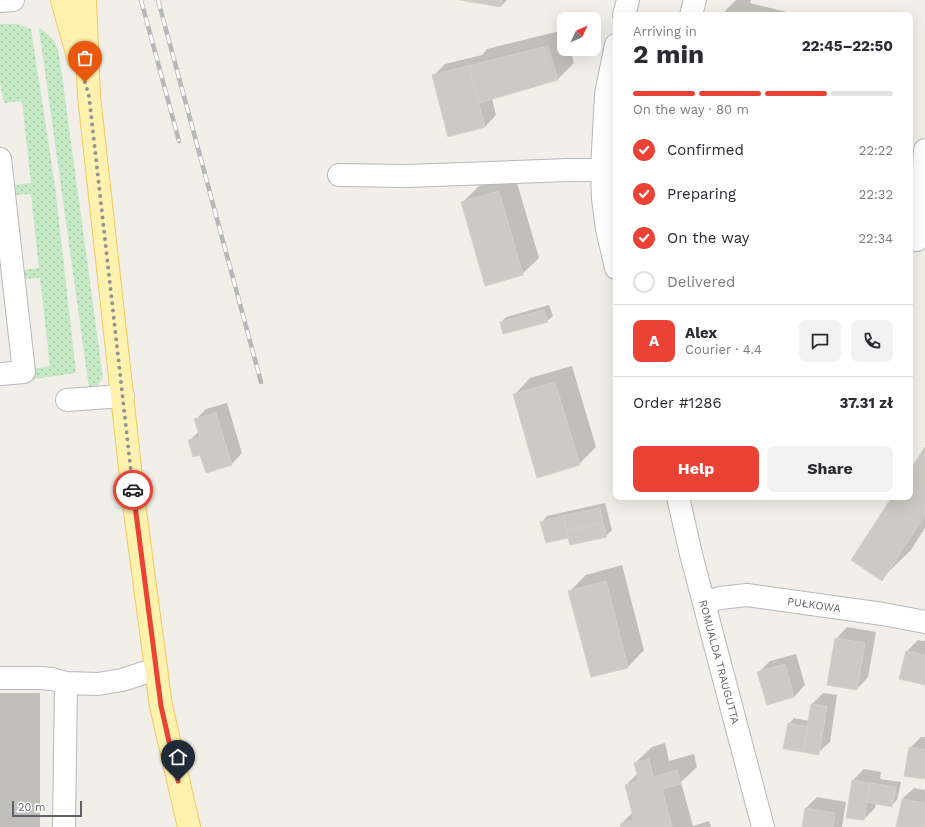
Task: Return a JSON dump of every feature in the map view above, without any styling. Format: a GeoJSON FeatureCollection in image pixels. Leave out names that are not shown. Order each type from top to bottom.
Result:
{"type":"FeatureCollection","features":[{"type":"Feature","properties":{"kind":"main road"},"geometry":{"type":"LineString","coordinates":[[62,0],[89,96]]}},
{"type":"Feature","properties":{"kind":"main road"},"geometry":{"type":"LineString","coordinates":[[85,0],[89,96],[134,504],[161,706],[189,827]]}},
{"type":"Feature","properties":{"kind":"street"},"geometry":{"type":"LineString","coordinates":[[0,1],[13,0]]}},
{"type":"Feature","properties":{"kind":"street"},"geometry":{"type":"LineString","coordinates":[[625,12],[628,0]]}},
{"type":"Feature","properties":{"kind":"street"},"geometry":{"type":"LineString","coordinates":[[691,12],[695,0]]}},
{"type":"Feature","properties":{"kind":"street"},"geometry":{"type":"LineString","coordinates":[[613,60],[606,94],[610,126],[602,170],[609,200],[606,229],[613,256]]}},
{"type":"Feature","properties":{"kind":"street"},"geometry":{"type":"LineString","coordinates":[[917,240],[922,200],[925,150]]}},
{"type":"Feature","properties":{"kind":"street"},"geometry":{"type":"LineString","coordinates":[[0,159],[24,372],[0,374]]}},
{"type":"Feature","properties":{"kind":"street"},"geometry":{"type":"LineString","coordinates":[[339,175],[407,176],[602,170]]}},
{"type":"Feature","properties":{"kind":"street"},"geometry":{"type":"LineString","coordinates":[[68,400],[123,396]]}},
{"type":"Feature","properties":{"kind":"street","name":"ROMUALDA TRAUGUTTA"},"geometry":{"type":"LineString","coordinates":[[679,500],[704,603],[763,827]]}},
{"type":"Feature","properties":{"kind":"street","name":"PUŁKOWA"},"geometry":{"type":"LineString","coordinates":[[704,603],[720,598],[747,595],[883,614],[925,622]]}},
{"type":"Feature","properties":{"kind":"street"},"geometry":{"type":"LineString","coordinates":[[0,678],[40,678],[52,679],[66,683],[98,684],[116,681],[156,669]]}},
{"type":"Feature","properties":{"kind":"street"},"geometry":{"type":"LineString","coordinates":[[64,827],[66,683]]}},
{"type":"Feature","properties":{"kind":"green space"},"geometry":{"type":"Polygon","coordinates":[[[0,24],[17,24],[31,29],[55,186],[76,373],[33,379],[32,369],[50,366],[40,278],[23,279],[22,270],[39,268],[31,194],[14,195],[13,185],[31,183],[22,101],[4,103],[0,83],[0,24]]]}},
{"type":"Feature","properties":{"kind":"green space"},"geometry":{"type":"Polygon","coordinates":[[[39,28],[52,39],[59,54],[103,378],[96,387],[89,388],[39,28]]]}},
{"type":"Feature","properties":{"kind":"building"},"geometry":{"type":"Polygon","coordinates":[[[460,0],[502,0],[501,7],[460,0]]]}},
{"type":"Feature","properties":{"kind":"building"},"geometry":{"type":"Polygon","coordinates":[[[548,46],[558,80],[479,103],[469,66],[548,46]]]}},
{"type":"Feature","properties":{"kind":"building"},"geometry":{"type":"Polygon","coordinates":[[[469,66],[485,127],[448,137],[432,75],[469,66]]]}},
{"type":"Feature","properties":{"kind":"building"},"geometry":{"type":"Polygon","coordinates":[[[499,191],[523,275],[485,286],[461,202],[499,191]]]}},
{"type":"Feature","properties":{"kind":"building"},"geometry":{"type":"Polygon","coordinates":[[[544,310],[548,322],[503,334],[500,322],[544,310]]]}},
{"type":"Feature","properties":{"kind":"building"},"geometry":{"type":"Polygon","coordinates":[[[555,382],[580,465],[537,478],[513,394],[555,382]]]}},
{"type":"Feature","properties":{"kind":"building"},"geometry":{"type":"Polygon","coordinates":[[[216,413],[232,465],[206,473],[200,455],[193,457],[188,440],[200,437],[194,419],[216,413]]]}},
{"type":"Feature","properties":{"kind":"building"},"geometry":{"type":"Polygon","coordinates":[[[925,447],[925,515],[882,581],[851,560],[890,500],[913,500],[913,465],[925,447]]]}},
{"type":"Feature","properties":{"kind":"building"},"geometry":{"type":"Polygon","coordinates":[[[600,508],[603,523],[566,531],[563,516],[600,508]]]}},
{"type":"Feature","properties":{"kind":"building"},"geometry":{"type":"Polygon","coordinates":[[[563,516],[568,538],[546,543],[540,522],[563,516]]]}},
{"type":"Feature","properties":{"kind":"building"},"geometry":{"type":"Polygon","coordinates":[[[603,523],[607,537],[570,545],[566,531],[603,523]]]}},
{"type":"Feature","properties":{"kind":"building"},"geometry":{"type":"Polygon","coordinates":[[[606,581],[628,668],[591,677],[568,591],[606,581]]]}},
{"type":"Feature","properties":{"kind":"building"},"geometry":{"type":"Polygon","coordinates":[[[835,638],[865,643],[857,690],[827,685],[835,638]]]}},
{"type":"Feature","properties":{"kind":"building"},"geometry":{"type":"Polygon","coordinates":[[[906,651],[925,655],[925,685],[899,679],[906,651]]]}},
{"type":"Feature","properties":{"kind":"building"},"geometry":{"type":"Polygon","coordinates":[[[785,664],[794,697],[767,705],[757,672],[785,664]]]}},
{"type":"Feature","properties":{"kind":"building"},"geometry":{"type":"Polygon","coordinates":[[[811,704],[827,706],[819,755],[803,752],[811,704]]]}},
{"type":"Feature","properties":{"kind":"building"},"geometry":{"type":"Polygon","coordinates":[[[788,723],[808,727],[803,752],[783,749],[788,723]]]}},
{"type":"Feature","properties":{"kind":"building"},"geometry":{"type":"Polygon","coordinates":[[[909,747],[925,750],[925,779],[904,776],[909,747]]]}},
{"type":"Feature","properties":{"kind":"building"},"geometry":{"type":"Polygon","coordinates":[[[649,759],[653,777],[677,770],[681,784],[662,789],[672,827],[621,827],[620,824],[634,820],[625,785],[639,781],[634,763],[649,759]]]}},
{"type":"Feature","properties":{"kind":"building"},"geometry":{"type":"Polygon","coordinates":[[[852,780],[870,783],[864,820],[846,818],[852,780]]]}},
{"type":"Feature","properties":{"kind":"building"},"geometry":{"type":"Polygon","coordinates":[[[870,783],[896,787],[892,807],[867,802],[870,783]]]}},
{"type":"Feature","properties":{"kind":"building"},"geometry":{"type":"Polygon","coordinates":[[[902,799],[925,803],[925,827],[896,827],[902,799]]]}},
{"type":"Feature","properties":{"kind":"building"},"geometry":{"type":"Polygon","coordinates":[[[805,808],[835,813],[833,827],[802,827],[805,808]]]}},
{"type":"Feature","properties":{"kind":"railway"},"geometry":{"type":"LineString","coordinates":[[141,0],[179,141]]}},
{"type":"Feature","properties":{"kind":"railway"},"geometry":{"type":"LineString","coordinates":[[158,0],[261,382]]}},
{"type":"Feature","properties":{"kind":"way so far"},"geometry":{"type":"LineString","coordinates":[[85,82],[89,96],[133,490]]}},
{"type":"Feature","properties":{"kind":"route"},"geometry":{"type":"LineString","coordinates":[[133,490],[161,706],[178,781]]}}]}
